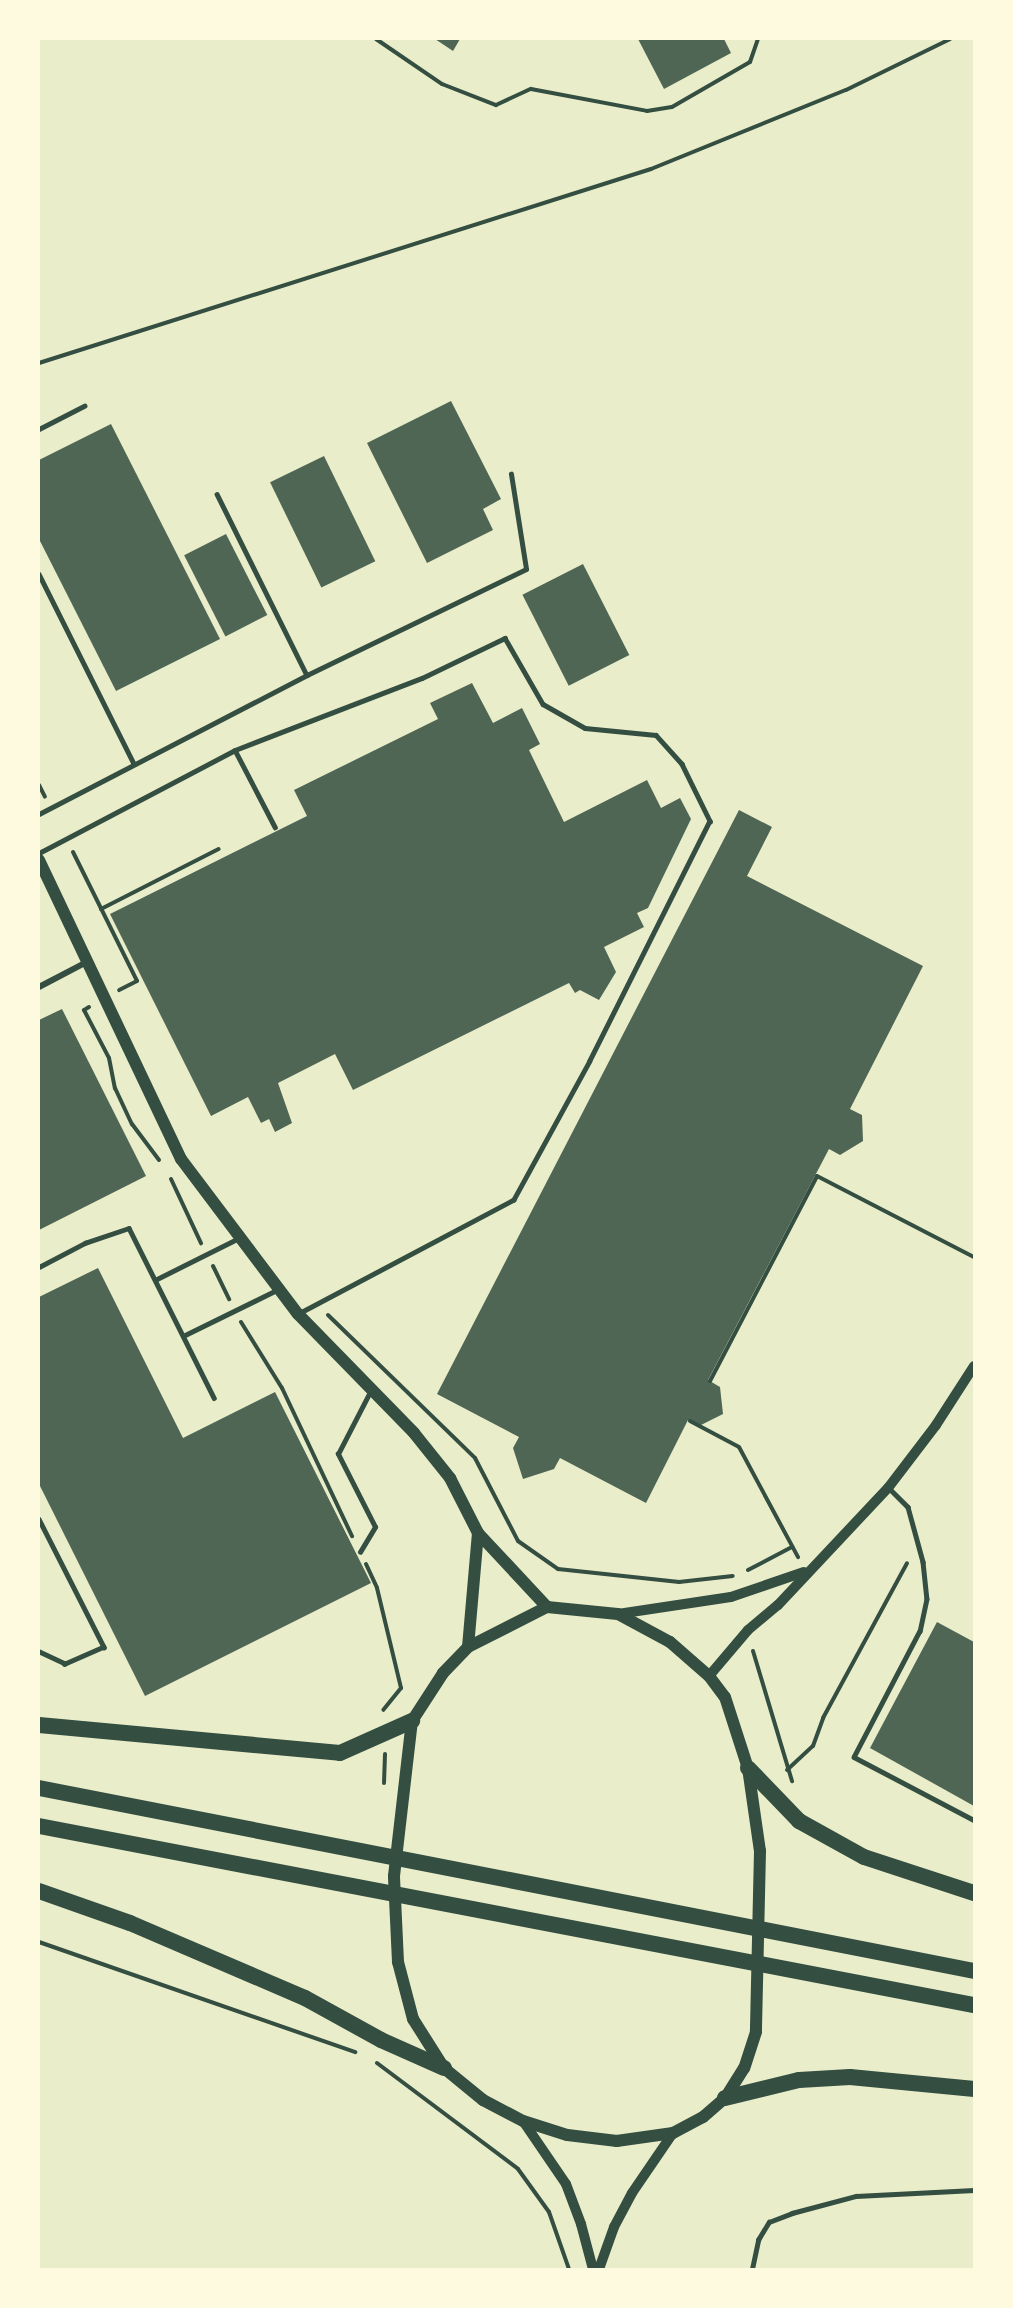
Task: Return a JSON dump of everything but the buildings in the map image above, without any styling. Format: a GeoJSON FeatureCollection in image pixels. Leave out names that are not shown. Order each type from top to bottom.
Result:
{"type":"FeatureCollection","features":[{"type":"Feature","properties":{"kind":"highway"},"geometry":{"type":"LineString","coordinates":[[39,1725],[340,1753],[379,1738],[412,1721]]}},
{"type":"Feature","properties":{"kind":"highway"},"geometry":{"type":"LineString","coordinates":[[748,1768],[799,1821],[855,1852],[974,1893]]}},
{"type":"Feature","properties":{"kind":"highway"},"geometry":{"type":"LineString","coordinates":[[39,1788],[974,1971]]}},
{"type":"Feature","properties":{"kind":"highway"},"geometry":{"type":"LineString","coordinates":[[39,1827],[974,2005]]}},
{"type":"Feature","properties":{"kind":"highway"},"geometry":{"type":"LineString","coordinates":[[39,1891],[130,1923],[305,1998],[381,2040],[444,2068]]}},
{"type":"Feature","properties":{"kind":"highway"},"geometry":{"type":"LineString","coordinates":[[725,2098],[799,2080],[850,2077],[974,2089]]}},
{"type":"Feature","properties":{"kind":"main road"},"geometry":{"type":"LineString","coordinates":[[39,860],[85,963],[181,1159],[298,1314],[372,1389],[450,1478],[478,1533],[547,1607]]}},
{"type":"Feature","properties":{"kind":"main road"},"geometry":{"type":"LineString","coordinates":[[468,1647],[478,1533]]}},
{"type":"Feature","properties":{"kind":"main road"},"geometry":{"type":"LineString","coordinates":[[547,1607],[618,1614],[670,1642],[709,1676],[725,1697],[748,1768],[760,1851],[756,2032],[744,2068],[725,2098],[703,2117],[673,2133],[617,2141],[567,2135],[523,2121],[483,2100],[444,2068],[413,2019],[398,1962],[394,1876],[412,1721],[443,1673],[468,1647],[547,1607]]}},
{"type":"Feature","properties":{"kind":"street"},"geometry":{"type":"LineString","coordinates":[[39,987],[85,963]]}},
{"type":"Feature","properties":{"kind":"street"},"geometry":{"type":"LineString","coordinates":[[709,1676],[748,1630],[778,1605],[806,1571],[888,1488],[936,1425],[974,1366]]}},
{"type":"Feature","properties":{"kind":"street"},"geometry":{"type":"LineString","coordinates":[[618,1614],[731,1597],[806,1571]]}},
{"type":"Feature","properties":{"kind":"street"},"geometry":{"type":"LineString","coordinates":[[523,2121],[566,2184],[581,2224],[593,2269]]}},
{"type":"Feature","properties":{"kind":"street"},"geometry":{"type":"LineString","coordinates":[[599,2269],[627,2202],[673,2133]]}},
{"type":"Feature","properties":{"kind":"lane"},"geometry":{"type":"LineString","coordinates":[[39,429],[84,406]]}},
{"type":"Feature","properties":{"kind":"lane"},"geometry":{"type":"LineString","coordinates":[[39,814],[307,675],[526,569],[511,474]]}},
{"type":"Feature","properties":{"kind":"lane"},"geometry":{"type":"LineString","coordinates":[[217,494],[307,675]]}},
{"type":"Feature","properties":{"kind":"lane"},"geometry":{"type":"LineString","coordinates":[[39,574],[134,764]]}},
{"type":"Feature","properties":{"kind":"lane"},"geometry":{"type":"LineString","coordinates":[[39,853],[235,750],[422,678],[505,638],[543,704],[585,728],[656,735],[682,764],[710,821],[590,1061],[514,1200],[298,1314]]}},
{"type":"Feature","properties":{"kind":"lane"},"geometry":{"type":"LineString","coordinates":[[235,750],[275,827]]}},
{"type":"Feature","properties":{"kind":"lane"},"geometry":{"type":"LineString","coordinates":[[39,1267],[86,1243],[129,1228],[214,1398]]}},
{"type":"Feature","properties":{"kind":"lane"},"geometry":{"type":"LineString","coordinates":[[155,1280],[239,1238]]}},
{"type":"Feature","properties":{"kind":"lane"},"geometry":{"type":"LineString","coordinates":[[183,1336],[279,1289]]}},
{"type":"Feature","properties":{"kind":"lane"},"geometry":{"type":"LineString","coordinates":[[360,1552],[375,1527],[338,1454],[372,1389]]}},
{"type":"Feature","properties":{"kind":"lane"},"geometry":{"type":"LineString","coordinates":[[888,1488],[908,1507],[914,1527],[927,1579],[925,1616],[854,1757],[974,1820]]}},
{"type":"Feature","properties":{"kind":"lane"},"geometry":{"type":"LineString","coordinates":[[39,1519],[104,1647],[65,1664],[39,1652]]}},
{"type":"Feature","properties":{"kind":"lane"},"geometry":{"type":"LineString","coordinates":[[752,2269],[758,2240],[769,2222],[792,2213],[856,2196],[974,2190]]}},
{"type":"Feature","properties":{"kind":"path"},"geometry":{"type":"LineString","coordinates":[[376,39],[442,84],[496,105],[531,89],[647,111],[672,107],[750,62],[758,39]]}},
{"type":"Feature","properties":{"kind":"path"},"geometry":{"type":"LineString","coordinates":[[39,363],[651,169],[846,90],[950,39]]}},
{"type":"Feature","properties":{"kind":"path"},"geometry":{"type":"LineString","coordinates":[[39,785],[51,807]]}},
{"type":"Feature","properties":{"kind":"path"},"geometry":{"type":"LineString","coordinates":[[66,839],[136,981],[84,1010],[109,1058],[115,1088],[132,1124],[165,1168],[235,1311],[282,1388],[377,1588],[401,1688],[374,1722],[385,1756],[384,1786]]}},
{"type":"Feature","properties":{"kind":"path"},"geometry":{"type":"LineString","coordinates":[[101,909],[219,849]]}},
{"type":"Feature","properties":{"kind":"path"},"geometry":{"type":"LineString","coordinates":[[710,1381],[817,1176],[974,1257]]}},
{"type":"Feature","properties":{"kind":"path"},"geometry":{"type":"LineString","coordinates":[[318,1304],[475,1458],[518,1541],[558,1569],[679,1582],[738,1575],[792,1547]]}},
{"type":"Feature","properties":{"kind":"path"},"geometry":{"type":"LineString","coordinates":[[690,1421],[706,1433],[739,1447],[806,1571]]}},
{"type":"Feature","properties":{"kind":"path"},"geometry":{"type":"LineString","coordinates":[[787,1770],[813,1746],[823,1718],[906,1566],[914,1527]]}},
{"type":"Feature","properties":{"kind":"path"},"geometry":{"type":"LineString","coordinates":[[748,1630],[761,1690],[794,1786]]}},
{"type":"Feature","properties":{"kind":"path"},"geometry":{"type":"LineString","coordinates":[[39,1942],[370,2057],[518,2169],[549,2212],[569,2269]]}},
{"type":"Feature","properties":{"kind":"path"},"geometry":{"type":"LineString","coordinates":[[370,2057],[381,2040]]}}]}
